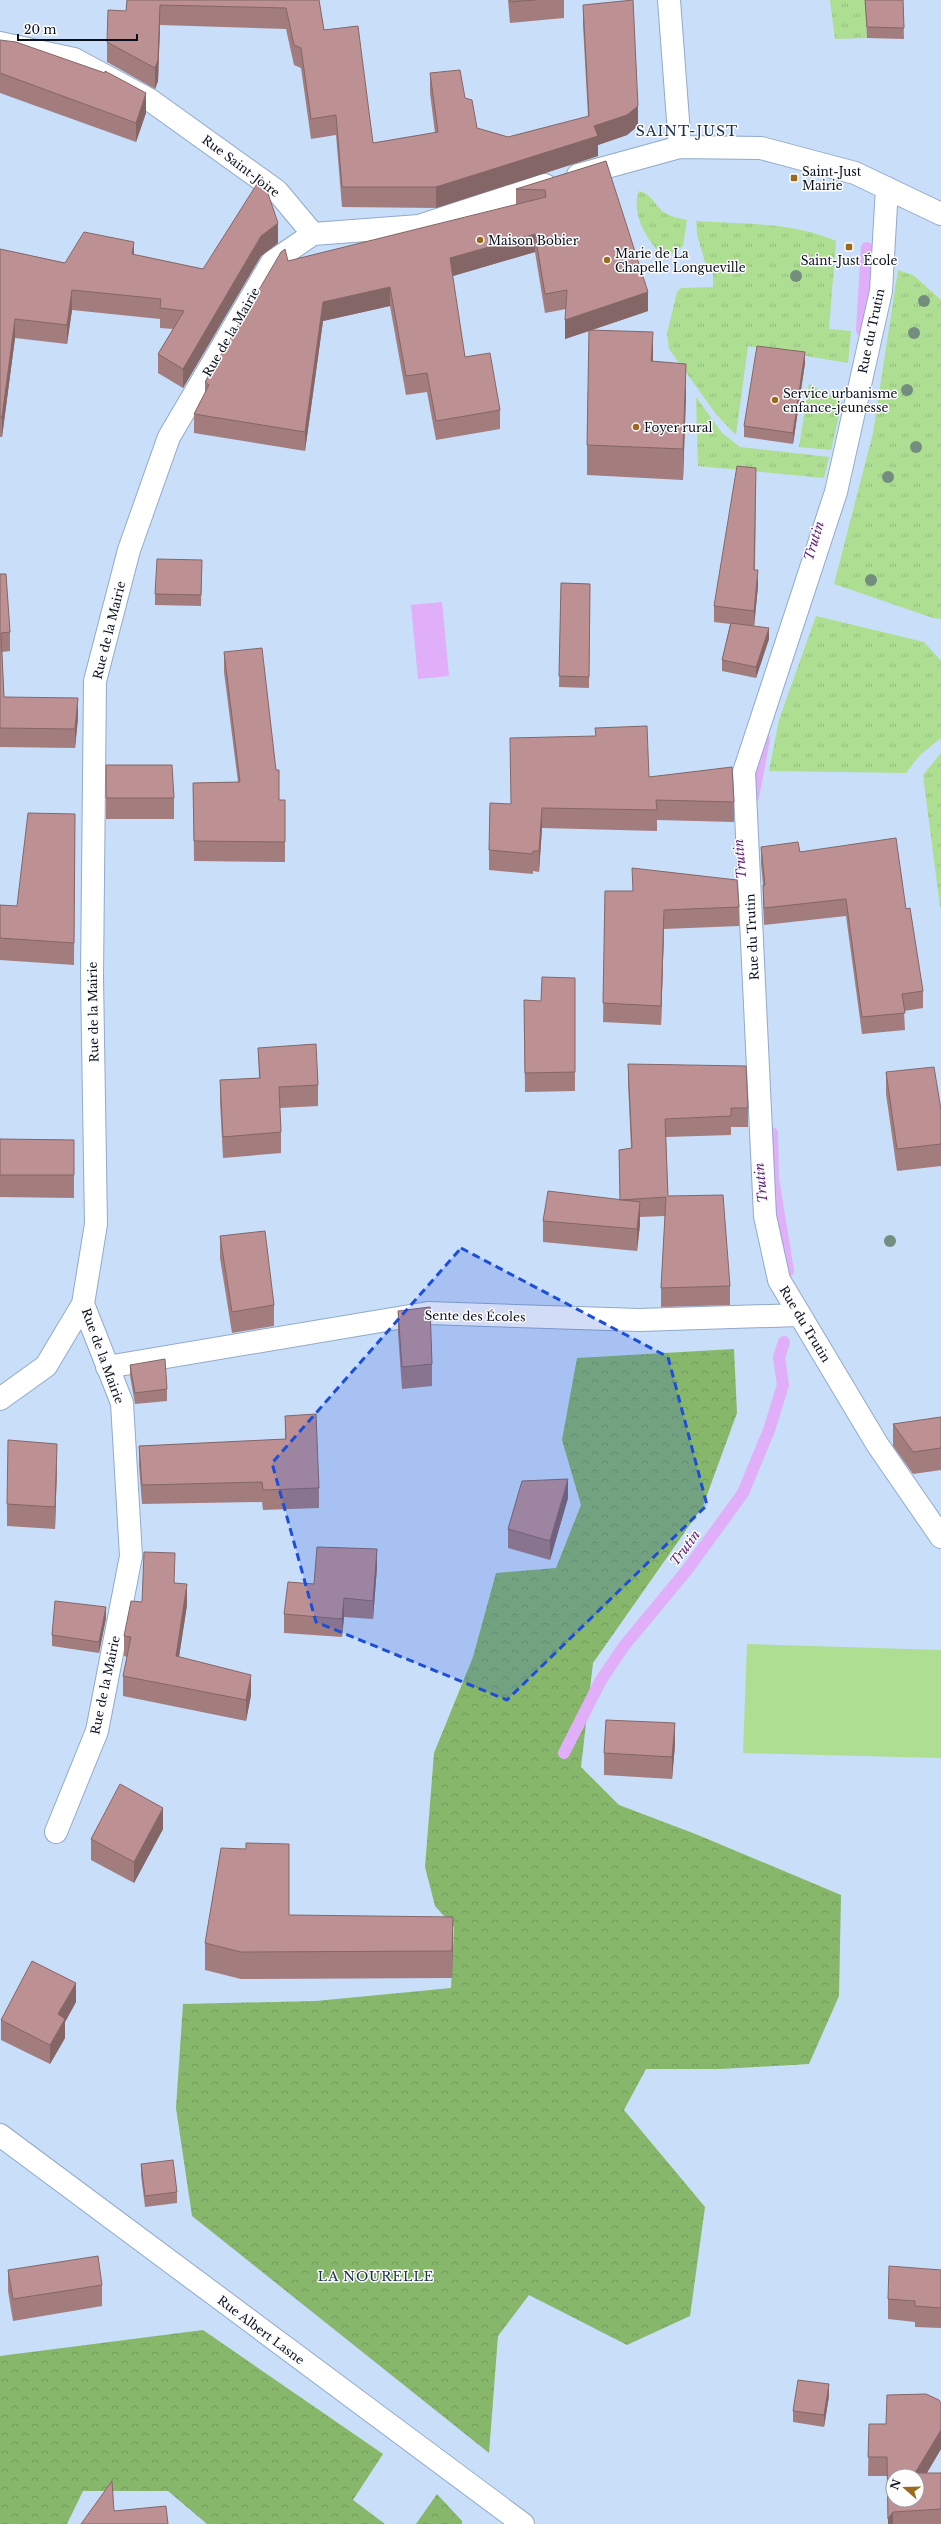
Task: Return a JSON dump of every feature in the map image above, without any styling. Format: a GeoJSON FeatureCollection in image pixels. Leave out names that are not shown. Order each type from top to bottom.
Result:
{"type":"FeatureCollection","features":[{"type":"Feature","properties":{"kind":"street"},"geometry":{"type":"LineString","coordinates":[[669,0],[680,147]]}},
{"type":"Feature","properties":{"kind":"street","name":"Rue Saint-Joire"},"geometry":{"type":"LineString","coordinates":[[0,43],[74,59],[150,100],[277,192],[313,234]]}},
{"type":"Feature","properties":{"kind":"street"},"geometry":{"type":"LineString","coordinates":[[313,234],[419,226],[598,168],[680,147],[761,148],[855,173],[941,214]]}},
{"type":"Feature","properties":{"kind":"street","name":"Rue du Trutin"},"geometry":{"type":"LineString","coordinates":[[887,188],[881,291],[836,492],[744,772],[765,1216],[779,1280],[877,1444],[941,1537]]}},
{"type":"Feature","properties":{"kind":"street","name":"Rue de la Mairie"},"geometry":{"type":"LineString","coordinates":[[56,1832],[97,1731],[131,1556],[122,1403],[83,1304],[96,1224],[92,977],[96,681],[129,550],[169,437],[272,262],[313,234]]}},
{"type":"Feature","properties":{"kind":"street"},"geometry":{"type":"LineString","coordinates":[[0,1399],[46,1366],[83,1304]]}},
{"type":"Feature","properties":{"kind":"street","name":"Sente des Écoles"},"geometry":{"type":"LineString","coordinates":[[108,1367],[428,1313],[639,1320],[800,1315]]}},
{"type":"Feature","properties":{"kind":"street","name":"Rue Albert Lasne"},"geometry":{"type":"LineString","coordinates":[[0,2135],[523,2524]]}},
{"type":"Feature","properties":{"kind":"highlighted area"},"geometry":{"type":"Polygon","coordinates":[[[461,1248],[668,1357],[707,1505],[507,1700],[316,1622],[272,1463],[461,1248]]]}},
{"type":"Feature","properties":{"kind":"green space"},"geometry":{"type":"Polygon","coordinates":[[[830,0],[885,0],[865,1],[867,38],[835,39],[830,0]]]}},
{"type":"Feature","properties":{"kind":"green space"},"geometry":{"type":"Polygon","coordinates":[[[639,191],[650,197],[665,213],[687,220],[683,246],[674,253],[659,252],[644,232],[638,216],[637,199],[639,191]]]}},
{"type":"Feature","properties":{"kind":"green space"},"geometry":{"type":"Polygon","coordinates":[[[696,221],[785,227],[803,230],[836,241],[829,329],[851,331],[848,363],[748,346],[736,435],[716,414],[669,349],[667,333],[677,292],[681,288],[713,287],[713,274],[708,273],[697,234],[696,221]]]}},
{"type":"Feature","properties":{"kind":"green space"},"geometry":{"type":"Polygon","coordinates":[[[898,270],[913,275],[941,300],[941,619],[933,618],[834,584],[873,433],[898,270]]]}},
{"type":"Feature","properties":{"kind":"green space"},"geometry":{"type":"Polygon","coordinates":[[[809,384],[842,402],[831,450],[799,447],[809,384]]]}},
{"type":"Feature","properties":{"kind":"green space"},"geometry":{"type":"Polygon","coordinates":[[[696,397],[722,433],[740,447],[829,457],[824,478],[698,466],[696,397]]]}},
{"type":"Feature","properties":{"kind":"green space"},"geometry":{"type":"Polygon","coordinates":[[[816,616],[924,642],[941,661],[941,738],[920,755],[906,773],[769,771],[779,720],[816,616]]]}},
{"type":"Feature","properties":{"kind":"green space"},"geometry":{"type":"Polygon","coordinates":[[[941,753],[941,907],[940,907],[923,775],[941,753]]]}},
{"type":"Feature","properties":{"kind":"green space"},"geometry":{"type":"Polygon","coordinates":[[[734,1349],[737,1413],[703,1506],[593,1663],[581,1767],[619,1805],[698,1835],[841,1895],[839,1996],[809,2064],[721,2069],[646,2069],[624,2110],[705,2207],[690,2316],[627,2345],[529,2295],[498,2336],[489,2453],[192,2216],[176,2108],[183,2004],[316,2001],[451,1988],[454,1927],[435,1906],[425,1867],[434,1753],[473,1657],[496,1573],[556,1568],[581,1505],[562,1440],[577,1358],[734,1349]]]}},
{"type":"Feature","properties":{"kind":"green space"},"geometry":{"type":"Polygon","coordinates":[[[747,1644],[941,1650],[941,1758],[743,1753],[747,1644]]]}},
{"type":"Feature","properties":{"kind":"green space"},"geometry":{"type":"Polygon","coordinates":[[[203,2330],[383,2454],[353,2500],[385,2524],[207,2524],[168,2491],[83,2491],[67,2524],[0,2524],[0,2356],[203,2330]]]}},
{"type":"Feature","properties":{"kind":"green space"},"geometry":{"type":"Polygon","coordinates":[[[437,2494],[462,2521],[462,2524],[416,2524],[437,2494]]]}},
{"type":"Feature","properties":{"kind":"shaded area"},"geometry":{"type":"Polygon","coordinates":[[[442,602],[449,676],[418,679],[411,605],[442,602]]]}},
{"type":"Feature","properties":{"kind":"building"},"geometry":{"type":"Polygon","coordinates":[[[127,0],[319,0],[324,30],[358,26],[373,143],[438,132],[430,73],[460,70],[465,98],[472,100],[477,128],[508,137],[589,116],[583,5],[633,0],[638,106],[627,115],[594,126],[598,136],[436,187],[342,187],[336,115],[311,119],[301,48],[294,45],[286,8],[160,5],[158,60],[155,68],[107,42],[108,10],[126,11],[127,0]]]}},
{"type":"Feature","properties":{"kind":"building"},"geometry":{"type":"Polygon","coordinates":[[[510,0],[535,0],[510,2],[510,0]]]}},
{"type":"Feature","properties":{"kind":"building"},"geometry":{"type":"Polygon","coordinates":[[[865,0],[903,0],[904,28],[867,27],[865,0]]]}},
{"type":"Feature","properties":{"kind":"building"},"geometry":{"type":"Polygon","coordinates":[[[0,40],[16,42],[105,73],[105,71],[146,93],[136,123],[0,73],[0,40]]]}},
{"type":"Feature","properties":{"kind":"building"},"geometry":{"type":"Polygon","coordinates":[[[606,161],[648,292],[565,320],[567,290],[545,294],[535,234],[450,258],[465,357],[490,353],[500,410],[436,421],[427,373],[406,376],[390,287],[323,302],[305,432],[194,414],[209,385],[205,382],[281,252],[285,249],[288,261],[546,197],[545,190],[516,189],[606,161]]]}},
{"type":"Feature","properties":{"kind":"building"},"geometry":{"type":"Polygon","coordinates":[[[262,176],[278,223],[261,236],[183,369],[158,354],[184,311],[160,308],[161,299],[72,290],[67,325],[15,319],[2,417],[0,417],[0,249],[65,263],[84,232],[134,242],[132,254],[203,269],[262,176]]]}},
{"type":"Feature","properties":{"kind":"building","name":"Foyer rural"},"geometry":{"type":"Polygon","coordinates":[[[589,330],[653,332],[651,361],[686,364],[683,449],[587,445],[589,330]]]}},
{"type":"Feature","properties":{"kind":"building","name":"Service urbanisme enfance-jeunesse"},"geometry":{"type":"Polygon","coordinates":[[[757,346],[805,352],[793,433],[744,426],[757,346]]]}},
{"type":"Feature","properties":{"kind":"building"},"geometry":{"type":"Polygon","coordinates":[[[737,466],[756,468],[754,570],[758,570],[754,611],[714,606],[737,466]]]}},
{"type":"Feature","properties":{"kind":"building"},"geometry":{"type":"Polygon","coordinates":[[[157,559],[202,560],[201,595],[155,594],[157,559]]]}},
{"type":"Feature","properties":{"kind":"building"},"geometry":{"type":"Polygon","coordinates":[[[0,574],[6,574],[10,632],[1,633],[4,697],[78,698],[75,729],[0,728],[0,574]]]}},
{"type":"Feature","properties":{"kind":"building"},"geometry":{"type":"Polygon","coordinates":[[[561,583],[590,584],[589,677],[559,676],[561,583]]]}},
{"type":"Feature","properties":{"kind":"building"},"geometry":{"type":"Polygon","coordinates":[[[731,623],[769,628],[756,667],[722,660],[731,623]]]}},
{"type":"Feature","properties":{"kind":"building"},"geometry":{"type":"Polygon","coordinates":[[[262,648],[276,770],[279,770],[279,800],[285,800],[285,842],[194,841],[193,783],[240,782],[224,652],[262,648]]]}},
{"type":"Feature","properties":{"kind":"building"},"geometry":{"type":"Polygon","coordinates":[[[647,726],[649,777],[732,767],[734,802],[656,800],[657,810],[542,808],[539,851],[533,851],[533,854],[489,850],[490,803],[511,804],[510,738],[596,736],[595,728],[647,726]]]}},
{"type":"Feature","properties":{"kind":"building"},"geometry":{"type":"Polygon","coordinates":[[[106,765],[172,765],[174,798],[106,798],[106,765]]]}},
{"type":"Feature","properties":{"kind":"building"},"geometry":{"type":"Polygon","coordinates":[[[28,813],[75,814],[74,943],[0,938],[0,905],[17,906],[28,813]]]}},
{"type":"Feature","properties":{"kind":"building"},"geometry":{"type":"Polygon","coordinates":[[[896,838],[906,909],[910,908],[923,991],[902,994],[905,1013],[862,1017],[846,899],[764,908],[763,885],[765,885],[761,847],[798,842],[800,852],[896,838]]]}},
{"type":"Feature","properties":{"kind":"building"},"geometry":{"type":"Polygon","coordinates":[[[632,868],[737,880],[739,907],[664,910],[661,1006],[603,1003],[605,891],[633,891],[632,868]]]}},
{"type":"Feature","properties":{"kind":"building"},"geometry":{"type":"Polygon","coordinates":[[[542,977],[575,978],[575,1072],[525,1073],[524,1000],[541,1001],[542,977]]]}},
{"type":"Feature","properties":{"kind":"building"},"geometry":{"type":"Polygon","coordinates":[[[316,1044],[318,1085],[279,1087],[281,1132],[223,1137],[220,1080],[260,1078],[258,1048],[316,1044]]]}},
{"type":"Feature","properties":{"kind":"building"},"geometry":{"type":"Polygon","coordinates":[[[628,1064],[746,1066],[748,1108],[731,1108],[731,1116],[665,1119],[668,1196],[723,1195],[730,1286],[661,1288],[666,1197],[620,1200],[619,1150],[632,1148],[628,1064]]]}},
{"type":"Feature","properties":{"kind":"building"},"geometry":{"type":"Polygon","coordinates":[[[934,1067],[941,1110],[941,1144],[897,1149],[886,1072],[934,1067]]]}},
{"type":"Feature","properties":{"kind":"building"},"geometry":{"type":"Polygon","coordinates":[[[0,1139],[74,1140],[74,1175],[0,1175],[0,1139]]]}},
{"type":"Feature","properties":{"kind":"building"},"geometry":{"type":"Polygon","coordinates":[[[548,1191],[640,1202],[637,1229],[543,1221],[548,1191]]]}},
{"type":"Feature","properties":{"kind":"building"},"geometry":{"type":"Polygon","coordinates":[[[265,1231],[274,1305],[232,1312],[220,1236],[265,1231]]]}},
{"type":"Feature","properties":{"kind":"building"},"geometry":{"type":"Polygon","coordinates":[[[430,1307],[432,1364],[402,1367],[398,1311],[430,1307]]]}},
{"type":"Feature","properties":{"kind":"building"},"geometry":{"type":"Polygon","coordinates":[[[165,1359],[167,1389],[135,1393],[130,1365],[165,1359]]]}},
{"type":"Feature","properties":{"kind":"building"},"geometry":{"type":"Polygon","coordinates":[[[316,1414],[319,1488],[263,1490],[262,1482],[142,1485],[139,1446],[286,1439],[285,1416],[316,1414]]]}},
{"type":"Feature","properties":{"kind":"building"},"geometry":{"type":"Polygon","coordinates":[[[941,1417],[941,1448],[913,1452],[893,1424],[941,1417]]]}},
{"type":"Feature","properties":{"kind":"building"},"geometry":{"type":"Polygon","coordinates":[[[8,1440],[57,1444],[55,1507],[7,1504],[8,1440]]]}},
{"type":"Feature","properties":{"kind":"building"},"geometry":{"type":"Polygon","coordinates":[[[568,1479],[550,1541],[508,1529],[522,1481],[568,1479]]]}},
{"type":"Feature","properties":{"kind":"building"},"geometry":{"type":"Polygon","coordinates":[[[317,1547],[377,1549],[373,1601],[344,1598],[342,1619],[284,1614],[288,1582],[314,1584],[317,1547]]]}},
{"type":"Feature","properties":{"kind":"building"},"geometry":{"type":"Polygon","coordinates":[[[144,1552],[175,1553],[174,1583],[187,1584],[176,1656],[251,1675],[246,1700],[123,1676],[131,1637],[124,1636],[131,1601],[142,1602],[144,1552]]]}},
{"type":"Feature","properties":{"kind":"building"},"geometry":{"type":"Polygon","coordinates":[[[55,1601],[106,1607],[99,1642],[52,1635],[55,1601]]]}},
{"type":"Feature","properties":{"kind":"building"},"geometry":{"type":"Polygon","coordinates":[[[606,1720],[675,1723],[672,1757],[604,1753],[606,1720]]]}},
{"type":"Feature","properties":{"kind":"building"},"geometry":{"type":"Polygon","coordinates":[[[120,1784],[163,1808],[134,1862],[91,1839],[120,1784]]]}},
{"type":"Feature","properties":{"kind":"building"},"geometry":{"type":"Polygon","coordinates":[[[246,1843],[289,1844],[289,1915],[453,1917],[452,1951],[241,1952],[205,1943],[221,1848],[246,1849],[246,1843]]]}},
{"type":"Feature","properties":{"kind":"building"},"geometry":{"type":"Polygon","coordinates":[[[32,1961],[76,1983],[58,2014],[65,2019],[50,2045],[1,2020],[32,1961]]]}},
{"type":"Feature","properties":{"kind":"building"},"geometry":{"type":"Polygon","coordinates":[[[173,2160],[177,2192],[145,2196],[141,2164],[173,2160]]]}},
{"type":"Feature","properties":{"kind":"building"},"geometry":{"type":"Polygon","coordinates":[[[98,2256],[102,2285],[13,2299],[8,2270],[98,2256]]]}},
{"type":"Feature","properties":{"kind":"building"},"geometry":{"type":"Polygon","coordinates":[[[889,2266],[941,2270],[941,2308],[915,2306],[915,2301],[888,2299],[889,2266]]]}},
{"type":"Feature","properties":{"kind":"building"},"geometry":{"type":"Polygon","coordinates":[[[798,2380],[829,2384],[824,2415],[793,2411],[798,2380]]]}},
{"type":"Feature","properties":{"kind":"building"},"geometry":{"type":"Polygon","coordinates":[[[926,2394],[939,2400],[941,2403],[941,2430],[918,2468],[887,2468],[887,2457],[868,2457],[869,2424],[886,2424],[887,2395],[926,2394]]]}},
{"type":"Feature","properties":{"kind":"building"},"geometry":{"type":"Polygon","coordinates":[[[925,2473],[941,2473],[941,2509],[893,2512],[888,2519],[888,2508],[925,2508],[925,2473]]]}},
{"type":"Feature","properties":{"kind":"building"},"geometry":{"type":"Polygon","coordinates":[[[112,2481],[114,2511],[166,2506],[168,2524],[81,2524],[112,2481]]]}},
{"type":"Feature","properties":{"kind":"waterway","name":"Trutin"},"geometry":{"type":"LineString","coordinates":[[862,330],[867,248]]}},
{"type":"Feature","properties":{"kind":"waterway","name":"Trutin"},"geometry":{"type":"LineString","coordinates":[[753,797],[764,739]]}},
{"type":"Feature","properties":{"kind":"waterway","name":"Trutin"},"geometry":{"type":"LineString","coordinates":[[772,1133],[773,1179],[788,1271]]}},
{"type":"Feature","properties":{"kind":"waterway","name":"Trutin"},"geometry":{"type":"LineString","coordinates":[[564,1753],[601,1680],[624,1646],[687,1570],[743,1493],[769,1430],[783,1385],[779,1357],[784,1342]]}},
{"type":"Feature","properties":{"kind":"place","name":"Saint-Just Mairie"},"geometry":{"type":"Point","coordinates":[794,178]}},
{"type":"Feature","properties":{"kind":"place","name":"Maison Bobier"},"geometry":{"type":"Point","coordinates":[480,240]}},
{"type":"Feature","properties":{"kind":"place","name":"Saint-Just École"},"geometry":{"type":"Point","coordinates":[849,247]}},
{"type":"Feature","properties":{"kind":"place","name":"Marie de La Chapelle Longueville"},"geometry":{"type":"Point","coordinates":[607,260]}},
{"type":"Feature","properties":{"kind":"place","name":"Service urbanisme enfance-jeunesse"},"geometry":{"type":"Point","coordinates":[775,400]}},
{"type":"Feature","properties":{"kind":"place","name":"Foyer rural"},"geometry":{"type":"Point","coordinates":[636,427]}},
{"type":"Feature","properties":{"kind":"district","name":"SAINT-JUST"},"geometry":{"type":"Point","coordinates":[687,131]}},
{"type":"Feature","properties":{"kind":"district","name":"LA NOURELLE"},"geometry":{"type":"Point","coordinates":[376,2276]}}]}
